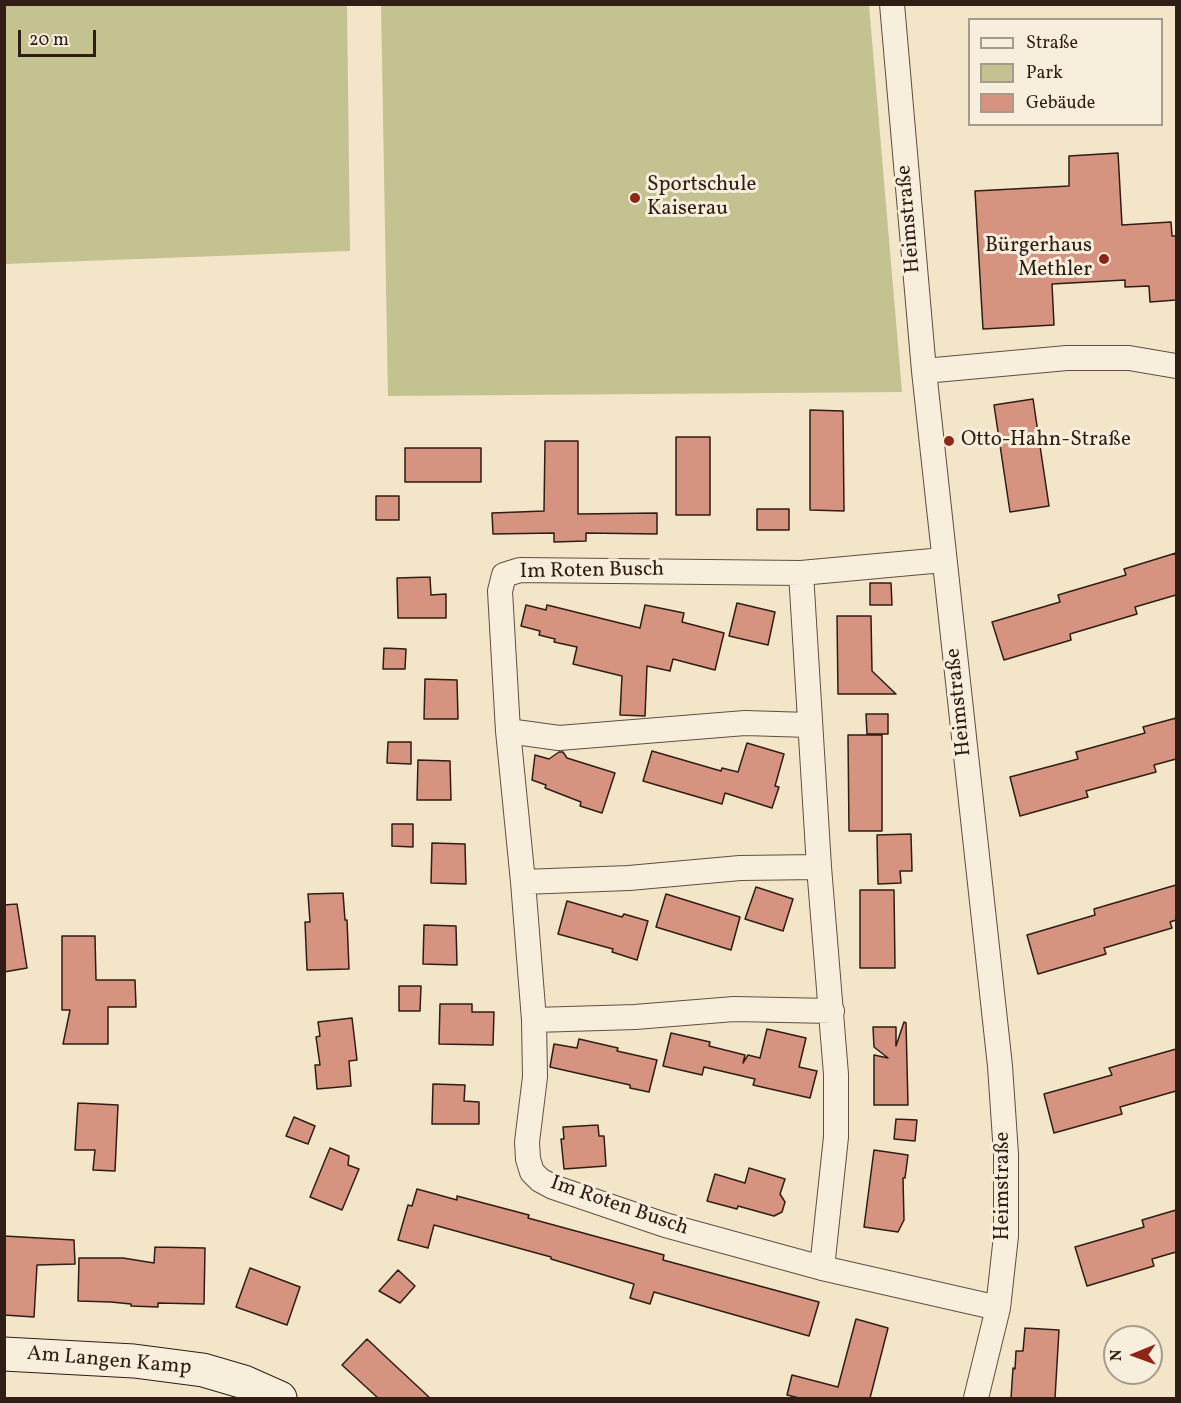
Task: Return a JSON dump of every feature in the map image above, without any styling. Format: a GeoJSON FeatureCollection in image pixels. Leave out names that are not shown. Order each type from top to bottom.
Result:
{"type":"FeatureCollection","features":[{"type":"Feature","properties":{"kind":"street","name":"Heimstraße"},"geometry":{"type":"LineString","coordinates":[[892,4],[924,371],[1000,1065],[1006,1154],[1006,1236],[998,1308],[976,1398]]}},
{"type":"Feature","properties":{"kind":"street"},"geometry":{"type":"LineString","coordinates":[[924,371],[1067,358],[1129,358],[1176,366]]}},
{"type":"Feature","properties":{"kind":"street","name":"Im Roten Busch"},"geometry":{"type":"LineString","coordinates":[[943,560],[801,573],[520,570],[504,575],[500,591],[508,731],[534,1020],[535,1077],[528,1150],[532,1172],[540,1180],[554,1187],[665,1225],[822,1268],[998,1308]]}},
{"type":"Feature","properties":{"kind":"street"},"geometry":{"type":"LineString","coordinates":[[801,573],[809,725],[836,1074],[836,1137],[822,1268]]}},
{"type":"Feature","properties":{"kind":"street"},"geometry":{"type":"LineString","coordinates":[[508,731],[559,738],[745,723],[809,725]]}},
{"type":"Feature","properties":{"kind":"street"},"geometry":{"type":"LineString","coordinates":[[523,882],[629,878],[740,868],[819,867]]}},
{"type":"Feature","properties":{"kind":"street"},"geometry":{"type":"LineString","coordinates":[[534,1020],[635,1017],[734,1009],[832,1011]]}},
{"type":"Feature","properties":{"kind":"street","name":"Am Langen Kamp"},"geometry":{"type":"LineString","coordinates":[[4,1354],[134,1361],[202,1370],[244,1382],[280,1398]]}},
{"type":"Feature","properties":{"kind":"green space"},"geometry":{"type":"Polygon","coordinates":[[[4,5],[347,5],[350,251],[5,264],[4,5]]]}},
{"type":"Feature","properties":{"kind":"green space","name":"Sportschule Kaiserau"},"geometry":{"type":"Polygon","coordinates":[[[381,5],[869,5],[902,392],[388,396],[381,5]]]}},
{"type":"Feature","properties":{"kind":"building"},"geometry":{"type":"Polygon","coordinates":[[[1118,153],[1122,225],[1171,222],[1172,236],[1176,236],[1176,300],[1150,302],[1149,286],[1125,287],[1125,280],[1052,284],[1054,325],[983,329],[975,191],[1069,186],[1069,156],[1118,153]]]}},
{"type":"Feature","properties":{"kind":"building"},"geometry":{"type":"Polygon","coordinates":[[[1033,399],[1049,506],[1010,512],[994,405],[1033,399]]]}},
{"type":"Feature","properties":{"kind":"building"},"geometry":{"type":"Polygon","coordinates":[[[810,410],[843,411],[844,511],[810,510],[810,410]]]}},
{"type":"Feature","properties":{"kind":"building"},"geometry":{"type":"Polygon","coordinates":[[[676,437],[710,437],[710,515],[676,515],[676,437]]]}},
{"type":"Feature","properties":{"kind":"building"},"geometry":{"type":"Polygon","coordinates":[[[545,441],[578,441],[578,514],[657,513],[657,534],[586,533],[586,541],[554,542],[554,533],[493,534],[492,513],[544,511],[545,441]]]}},
{"type":"Feature","properties":{"kind":"building"},"geometry":{"type":"Polygon","coordinates":[[[405,448],[481,448],[481,482],[405,482],[405,448]]]}},
{"type":"Feature","properties":{"kind":"building"},"geometry":{"type":"Polygon","coordinates":[[[376,496],[399,496],[399,520],[376,520],[376,496]]]}},
{"type":"Feature","properties":{"kind":"building"},"geometry":{"type":"Polygon","coordinates":[[[757,509],[789,509],[789,530],[757,530],[757,509]]]}},
{"type":"Feature","properties":{"kind":"building"},"geometry":{"type":"Polygon","coordinates":[[[1176,553],[1176,595],[1135,607],[1137,614],[1070,634],[1071,640],[1004,660],[992,622],[1060,602],[1058,595],[1126,575],[1124,569],[1176,553]]]}},
{"type":"Feature","properties":{"kind":"building"},"geometry":{"type":"Polygon","coordinates":[[[430,577],[431,595],[446,594],[446,618],[398,618],[397,578],[430,577]]]}},
{"type":"Feature","properties":{"kind":"building"},"geometry":{"type":"Polygon","coordinates":[[[870,583],[891,583],[892,605],[870,605],[870,583]]]}},
{"type":"Feature","properties":{"kind":"building"},"geometry":{"type":"Polygon","coordinates":[[[737,603],[775,612],[768,645],[729,636],[737,603]]]}},
{"type":"Feature","properties":{"kind":"building"},"geometry":{"type":"Polygon","coordinates":[[[526,605],[546,610],[547,605],[640,628],[645,605],[684,613],[682,622],[724,633],[715,670],[673,659],[670,671],[647,666],[645,716],[620,715],[622,676],[573,664],[577,647],[554,642],[555,639],[539,635],[540,631],[521,626],[526,605]]]}},
{"type":"Feature","properties":{"kind":"building"},"geometry":{"type":"Polygon","coordinates":[[[837,616],[871,616],[872,671],[896,694],[838,694],[837,616]]]}},
{"type":"Feature","properties":{"kind":"building"},"geometry":{"type":"Polygon","coordinates":[[[384,648],[406,649],[405,669],[383,669],[384,648]]]}},
{"type":"Feature","properties":{"kind":"building"},"geometry":{"type":"Polygon","coordinates":[[[425,679],[457,680],[458,719],[424,719],[425,679]]]}},
{"type":"Feature","properties":{"kind":"building"},"geometry":{"type":"Polygon","coordinates":[[[866,714],[888,714],[888,734],[867,734],[866,714]]]}},
{"type":"Feature","properties":{"kind":"building"},"geometry":{"type":"Polygon","coordinates":[[[1176,718],[1176,759],[1154,765],[1156,772],[1086,791],[1088,797],[1020,816],[1010,777],[1078,759],[1076,752],[1145,733],[1143,727],[1176,718]]]}},
{"type":"Feature","properties":{"kind":"building"},"geometry":{"type":"Polygon","coordinates":[[[848,735],[882,735],[882,831],[849,831],[848,735]]]}},
{"type":"Feature","properties":{"kind":"building"},"geometry":{"type":"Polygon","coordinates":[[[388,742],[411,742],[411,764],[387,763],[388,742]]]}},
{"type":"Feature","properties":{"kind":"building"},"geometry":{"type":"Polygon","coordinates":[[[747,743],[784,754],[775,786],[779,787],[772,808],[725,793],[722,804],[643,781],[652,751],[721,771],[722,768],[738,772],[747,743]]]}},
{"type":"Feature","properties":{"kind":"building"},"geometry":{"type":"Polygon","coordinates":[[[563,752],[567,758],[615,773],[602,813],[580,806],[581,802],[545,788],[546,785],[532,780],[535,755],[549,759],[563,752]]]}},
{"type":"Feature","properties":{"kind":"building"},"geometry":{"type":"Polygon","coordinates":[[[418,760],[450,761],[451,800],[417,800],[418,760]]]}},
{"type":"Feature","properties":{"kind":"building"},"geometry":{"type":"Polygon","coordinates":[[[392,824],[413,824],[413,847],[392,846],[392,824]]]}},
{"type":"Feature","properties":{"kind":"building"},"geometry":{"type":"Polygon","coordinates":[[[911,834],[912,871],[900,871],[901,883],[878,884],[877,835],[911,834]]]}},
{"type":"Feature","properties":{"kind":"building"},"geometry":{"type":"Polygon","coordinates":[[[432,843],[465,844],[466,884],[431,883],[432,843]]]}},
{"type":"Feature","properties":{"kind":"building"},"geometry":{"type":"Polygon","coordinates":[[[1176,885],[1176,920],[1170,922],[1172,928],[1104,948],[1106,954],[1038,974],[1027,935],[1095,915],[1094,909],[1176,885]]]}},
{"type":"Feature","properties":{"kind":"building"},"geometry":{"type":"Polygon","coordinates":[[[756,887],[793,899],[783,931],[745,919],[756,887]]]}},
{"type":"Feature","properties":{"kind":"building"},"geometry":{"type":"Polygon","coordinates":[[[860,890],[894,890],[895,968],[860,968],[860,890]]]}},
{"type":"Feature","properties":{"kind":"building"},"geometry":{"type":"Polygon","coordinates":[[[343,893],[345,920],[347,920],[349,969],[307,970],[305,922],[310,922],[308,894],[343,893]]]}},
{"type":"Feature","properties":{"kind":"building"},"geometry":{"type":"Polygon","coordinates":[[[666,894],[740,917],[731,950],[656,927],[666,894]]]}},
{"type":"Feature","properties":{"kind":"building"},"geometry":{"type":"Polygon","coordinates":[[[567,901],[622,917],[624,914],[648,921],[637,960],[612,952],[613,949],[558,934],[567,901]]]}},
{"type":"Feature","properties":{"kind":"building"},"geometry":{"type":"Polygon","coordinates":[[[17,904],[27,968],[4,972],[4,905],[17,904]]]}},
{"type":"Feature","properties":{"kind":"building"},"geometry":{"type":"Polygon","coordinates":[[[424,925],[456,926],[457,965],[423,964],[424,925]]]}},
{"type":"Feature","properties":{"kind":"building"},"geometry":{"type":"Polygon","coordinates":[[[62,936],[95,936],[96,980],[135,980],[136,1007],[108,1007],[108,1044],[63,1044],[70,1010],[62,1010],[62,936]]]}},
{"type":"Feature","properties":{"kind":"building"},"geometry":{"type":"Polygon","coordinates":[[[399,986],[421,986],[420,1011],[399,1011],[399,986]]]}},
{"type":"Feature","properties":{"kind":"building"},"geometry":{"type":"Polygon","coordinates":[[[440,1004],[472,1004],[472,1012],[494,1012],[493,1045],[439,1044],[440,1004]]]}},
{"type":"Feature","properties":{"kind":"building"},"geometry":{"type":"Polygon","coordinates":[[[352,1018],[357,1060],[349,1061],[351,1086],[317,1089],[315,1065],[320,1065],[316,1037],[320,1036],[318,1022],[352,1018]]]}},
{"type":"Feature","properties":{"kind":"building"},"geometry":{"type":"Polygon","coordinates":[[[904,1022],[906,1023],[908,1105],[874,1105],[874,1055],[888,1058],[874,1047],[873,1027],[896,1027],[896,1046],[904,1022]]]}},
{"type":"Feature","properties":{"kind":"building"},"geometry":{"type":"Polygon","coordinates":[[[767,1029],[806,1038],[799,1067],[817,1071],[810,1098],[753,1085],[755,1079],[704,1067],[702,1075],[663,1066],[671,1033],[710,1042],[709,1046],[745,1055],[743,1063],[748,1055],[760,1058],[767,1029]]]}},
{"type":"Feature","properties":{"kind":"building"},"geometry":{"type":"Polygon","coordinates":[[[579,1039],[657,1060],[649,1092],[630,1088],[630,1085],[550,1067],[554,1044],[577,1048],[579,1039]]]}},
{"type":"Feature","properties":{"kind":"building"},"geometry":{"type":"Polygon","coordinates":[[[1176,1049],[1176,1091],[1120,1107],[1122,1114],[1054,1133],[1044,1094],[1112,1075],[1109,1068],[1176,1049]]]}},
{"type":"Feature","properties":{"kind":"building"},"geometry":{"type":"Polygon","coordinates":[[[433,1084],[465,1085],[464,1101],[479,1102],[479,1124],[432,1124],[433,1084]]]}},
{"type":"Feature","properties":{"kind":"building"},"geometry":{"type":"Polygon","coordinates":[[[78,1103],[118,1105],[115,1171],[93,1170],[95,1150],[75,1150],[78,1103]]]}},
{"type":"Feature","properties":{"kind":"building"},"geometry":{"type":"Polygon","coordinates":[[[294,1117],[315,1126],[308,1144],[286,1136],[294,1117]]]}},
{"type":"Feature","properties":{"kind":"building"},"geometry":{"type":"Polygon","coordinates":[[[896,1119],[917,1120],[915,1141],[894,1139],[896,1119]]]}},
{"type":"Feature","properties":{"kind":"building"},"geometry":{"type":"Polygon","coordinates":[[[598,1125],[599,1136],[604,1136],[606,1166],[564,1169],[561,1139],[564,1139],[563,1127],[598,1125]]]}},
{"type":"Feature","properties":{"kind":"building"},"geometry":{"type":"Polygon","coordinates":[[[330,1148],[349,1156],[348,1165],[359,1169],[342,1210],[310,1197],[330,1148]]]}},
{"type":"Feature","properties":{"kind":"building"},"geometry":{"type":"Polygon","coordinates":[[[874,1150],[908,1155],[905,1178],[903,1178],[904,1220],[898,1232],[864,1227],[874,1150]]]}},
{"type":"Feature","properties":{"kind":"building"},"geometry":{"type":"Polygon","coordinates":[[[749,1168],[785,1179],[780,1194],[785,1202],[782,1212],[774,1216],[738,1206],[737,1209],[707,1201],[715,1174],[745,1183],[749,1168]]]}},
{"type":"Feature","properties":{"kind":"building"},"geometry":{"type":"Polygon","coordinates":[[[417,1189],[457,1200],[457,1196],[529,1215],[528,1218],[664,1255],[663,1260],[819,1302],[809,1336],[654,1292],[650,1304],[630,1298],[634,1284],[551,1259],[551,1257],[434,1225],[428,1248],[398,1240],[408,1205],[412,1206],[417,1189]]]}},
{"type":"Feature","properties":{"kind":"building"},"geometry":{"type":"Polygon","coordinates":[[[1176,1210],[1176,1252],[1152,1259],[1154,1266],[1087,1286],[1075,1247],[1144,1227],[1142,1220],[1176,1210]]]}},
{"type":"Feature","properties":{"kind":"building"},"geometry":{"type":"Polygon","coordinates":[[[4,1236],[74,1240],[75,1264],[37,1265],[34,1317],[4,1315],[4,1236]]]}},
{"type":"Feature","properties":{"kind":"building"},"geometry":{"type":"Polygon","coordinates":[[[155,1247],[205,1248],[204,1304],[158,1303],[158,1307],[78,1301],[79,1258],[123,1258],[154,1263],[155,1247]]]}},
{"type":"Feature","properties":{"kind":"building"},"geometry":{"type":"Polygon","coordinates":[[[250,1268],[300,1287],[287,1325],[236,1307],[250,1268]]]}},
{"type":"Feature","properties":{"kind":"building"},"geometry":{"type":"Polygon","coordinates":[[[398,1270],[415,1286],[400,1303],[379,1291],[398,1270]]]}},
{"type":"Feature","properties":{"kind":"building"},"geometry":{"type":"Polygon","coordinates":[[[856,1319],[888,1328],[870,1398],[799,1398],[787,1395],[792,1375],[838,1387],[856,1319]]]}},
{"type":"Feature","properties":{"kind":"building"},"geometry":{"type":"Polygon","coordinates":[[[1025,1328],[1059,1330],[1055,1398],[1011,1398],[1016,1351],[1023,1351],[1025,1328]]]}},
{"type":"Feature","properties":{"kind":"building"},"geometry":{"type":"Polygon","coordinates":[[[367,1339],[430,1398],[378,1398],[342,1365],[367,1339]]]}},
{"type":"Feature","properties":{"kind":"place","name":"Sportschule Kaiserau"},"geometry":{"type":"Point","coordinates":[635,198]}},
{"type":"Feature","properties":{"kind":"place","name":"Bürgerhaus Methler"},"geometry":{"type":"Point","coordinates":[1104,259]}},
{"type":"Feature","properties":{"kind":"place","name":"Otto-Hahn-Straße"},"geometry":{"type":"Point","coordinates":[949,441]}}]}
